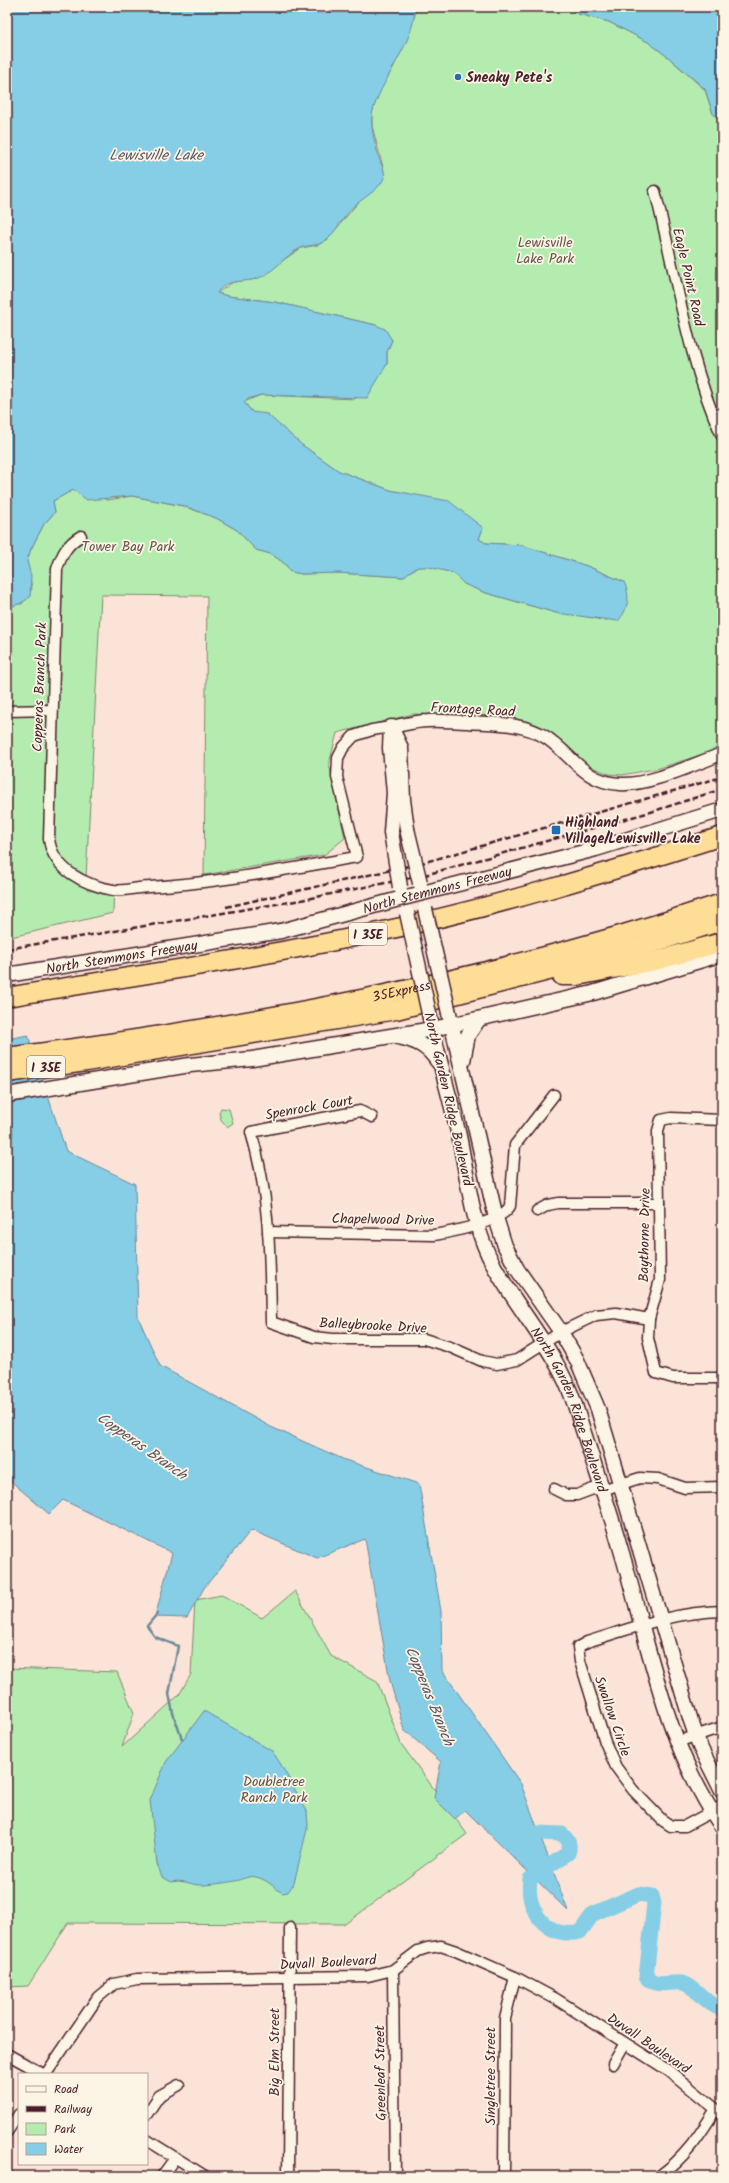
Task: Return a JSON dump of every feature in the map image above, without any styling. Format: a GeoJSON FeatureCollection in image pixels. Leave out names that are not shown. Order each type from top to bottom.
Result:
{"type":"FeatureCollection","features":[{"type":"Feature","properties":{"kind":"highway","name":"North Stemmons Freeway"},"geometry":{"type":"LineString","coordinates":[[7,997],[198,966],[375,933],[557,887],[722,836]]}},
{"type":"Feature","properties":{"kind":"highway","name":"35Express"},"geometry":{"type":"LineString","coordinates":[[85,1055],[396,992],[572,949],[717,904]]}},
{"type":"Feature","properties":{"kind":"highway","name":"I 35E"},"geometry":{"type":"LineString","coordinates":[[7,1072],[85,1055],[396,1010],[638,948],[722,921]]}},
{"type":"Feature","properties":{"kind":"highway"},"geometry":{"type":"LineString","coordinates":[[535,975],[577,976],[655,961],[722,942]]}},
{"type":"Feature","properties":{"kind":"highway"},"geometry":{"type":"LineString","coordinates":[[7,1057],[85,1055]]}},
{"type":"Feature","properties":{"kind":"main road","name":"North Garden Ridge Boulevard"},"geometry":{"type":"LineString","coordinates":[[392,727],[401,748],[403,800],[408,828],[496,1218],[510,1258],[561,1332],[577,1360],[598,1409],[619,1485],[696,1735],[708,1766],[722,1791]]}},
{"type":"Feature","properties":{"kind":"main road","name":"North Garden Ridge Boulevard"},"geometry":{"type":"LineString","coordinates":[[392,727],[390,748],[394,794],[391,832],[401,893],[477,1224],[493,1266],[544,1342],[564,1377],[574,1403],[622,1551],[641,1625],[677,1742],[717,1809],[722,1827]]}},
{"type":"Feature","properties":{"kind":"main road","name":"North Stemmons Freeway"},"geometry":{"type":"LineString","coordinates":[[7,975],[281,931],[401,893],[596,849],[722,810]]}},
{"type":"Feature","properties":{"kind":"main road"},"geometry":{"type":"LineString","coordinates":[[7,1095],[190,1065],[252,1059],[390,1036],[450,1019],[479,1019],[593,994],[722,954]]}},
{"type":"Feature","properties":{"kind":"main road"},"geometry":{"type":"LineString","coordinates":[[462,1069],[468,1035],[479,1019]]}},
{"type":"Feature","properties":{"kind":"main road"},"geometry":{"type":"LineString","coordinates":[[390,1036],[420,1043],[432,1053],[442,1068]]}},
{"type":"Feature","properties":{"kind":"street","name":"Eagle Point Road"},"geometry":{"type":"LineString","coordinates":[[656,191],[677,287],[695,358],[708,403],[722,436]]}},
{"type":"Feature","properties":{"kind":"street","name":"Copperas Branch Park"},"geometry":{"type":"LineString","coordinates":[[81,536],[73,541],[62,552],[57,568],[52,710],[50,848],[65,869],[84,883],[114,890],[178,885],[356,857],[338,777],[338,758],[346,743],[354,736],[372,730],[392,727]]}},
{"type":"Feature","properties":{"kind":"street"},"geometry":{"type":"LineString","coordinates":[[7,711],[52,710]]}},
{"type":"Feature","properties":{"kind":"street","name":"Frontage Road"},"geometry":{"type":"LineString","coordinates":[[392,727],[434,721],[524,727],[546,738],[575,765],[588,774],[602,780],[621,784],[647,780],[722,754]]}},
{"type":"Feature","properties":{"kind":"street"},"geometry":{"type":"LineString","coordinates":[[496,1218],[508,1210],[510,1206],[515,1145],[554,1095]]}},
{"type":"Feature","properties":{"kind":"street","name":"Spenrock Court"},"geometry":{"type":"LineString","coordinates":[[251,1132],[360,1111],[372,1117]]}},
{"type":"Feature","properties":{"kind":"street","name":"Baythorne Drive"},"geometry":{"type":"LineString","coordinates":[[722,1120],[671,1118],[661,1120],[658,1131],[660,1280],[649,1319],[648,1338],[656,1373],[673,1378],[722,1378]]}},
{"type":"Feature","properties":{"kind":"street","name":"Balleybrooke Drive"},"geometry":{"type":"LineString","coordinates":[[251,1132],[264,1183],[268,1232],[271,1322],[320,1337],[424,1339],[450,1347],[482,1362],[497,1364],[517,1360],[561,1332],[596,1315],[607,1312],[649,1319]]}},
{"type":"Feature","properties":{"kind":"street"},"geometry":{"type":"LineString","coordinates":[[537,1211],[548,1205],[558,1203],[659,1203]]}},
{"type":"Feature","properties":{"kind":"street","name":"Chapelwood Drive"},"geometry":{"type":"LineString","coordinates":[[268,1232],[434,1235],[496,1218]]}},
{"type":"Feature","properties":{"kind":"street"},"geometry":{"type":"LineString","coordinates":[[554,1490],[566,1495],[577,1495],[593,1489],[602,1490],[640,1478],[658,1479],[685,1488],[722,1487]]}},
{"type":"Feature","properties":{"kind":"street","name":"Swallow Circle"},"geometry":{"type":"LineString","coordinates":[[717,1809],[685,1826],[671,1826],[662,1820],[622,1776],[605,1742],[580,1661],[578,1647],[586,1642],[660,1619],[694,1612],[722,1611]]}},
{"type":"Feature","properties":{"kind":"street"},"geometry":{"type":"LineString","coordinates":[[677,1742],[722,1727]]}},
{"type":"Feature","properties":{"kind":"street","name":"Big Elm Street"},"geometry":{"type":"LineString","coordinates":[[288,2176],[288,1978],[290,1928]]}},
{"type":"Feature","properties":{"kind":"street","name":"Duvall Boulevard"},"geometry":{"type":"LineString","coordinates":[[46,2073],[98,1997],[114,1984],[137,1979],[368,1976],[393,1970],[418,1951],[441,1946],[456,1950],[515,1977],[556,1999],[669,2071],[719,2112]]}},
{"type":"Feature","properties":{"kind":"street","name":"Greenleaf Street"},"geometry":{"type":"LineString","coordinates":[[393,1970],[395,2176]]}},
{"type":"Feature","properties":{"kind":"street","name":"Singletree Street"},"geometry":{"type":"LineString","coordinates":[[504,2176],[505,2018],[515,1977]]}},
{"type":"Feature","properties":{"kind":"street"},"geometry":{"type":"LineString","coordinates":[[613,2064],[625,2043]]}},
{"type":"Feature","properties":{"kind":"street"},"geometry":{"type":"LineString","coordinates":[[7,2054],[43,2073]]}},
{"type":"Feature","properties":{"kind":"street"},"geometry":{"type":"LineString","coordinates":[[148,2112],[159,2096],[179,2086]]}},
{"type":"Feature","properties":{"kind":"street"},"geometry":{"type":"LineString","coordinates":[[659,2176],[678,2162],[696,2142],[719,2112]]}},
{"type":"Feature","properties":{"kind":"street"},"geometry":{"type":"LineString","coordinates":[[7,2132],[18,2116]]}},
{"type":"Feature","properties":{"kind":"street"},"geometry":{"type":"LineString","coordinates":[[148,2141],[205,2176]]}},
{"type":"Feature","properties":{"kind":"street"},"geometry":{"type":"LineString","coordinates":[[162,2176],[175,2158]]}},
{"type":"Feature","properties":{"kind":"green space","name":"Lewisville Lake Park"},"geometry":{"type":"Polygon","coordinates":[[[415,7],[568,7],[578,14],[609,22],[648,42],[668,57],[705,90],[713,114],[722,122],[722,748],[660,768],[622,775],[609,774],[587,765],[550,733],[514,718],[413,714],[337,733],[329,764],[345,838],[324,855],[204,875],[207,596],[101,595],[86,877],[102,884],[114,884],[113,913],[7,938],[7,608],[14,604],[22,604],[32,589],[27,561],[31,549],[44,524],[55,512],[53,501],[73,490],[108,500],[132,496],[183,506],[216,518],[237,530],[256,550],[271,554],[284,563],[291,572],[302,574],[337,573],[403,577],[418,567],[429,566],[453,573],[464,584],[483,592],[556,613],[570,613],[606,621],[624,582],[587,566],[521,545],[485,543],[479,539],[483,528],[471,519],[408,494],[390,490],[339,471],[302,445],[284,429],[252,412],[244,402],[261,395],[355,399],[387,364],[387,352],[392,340],[376,325],[275,302],[228,296],[217,293],[233,282],[256,279],[301,248],[318,245],[327,240],[384,171],[372,126],[372,113],[379,91],[392,70],[415,15],[415,7]]]}},
{"type":"Feature","properties":{"kind":"green space"},"geometry":{"type":"Polygon","coordinates":[[[221,1108],[229,1109],[233,1123],[227,1127],[222,1122],[219,1113],[221,1108]]]}},
{"type":"Feature","properties":{"kind":"green space","name":"Doubletree Ranch Park"},"geometry":{"type":"Polygon","coordinates":[[[295,1591],[331,1656],[377,1681],[401,1744],[467,1834],[345,1924],[68,1923],[28,1986],[7,1987],[7,1668],[117,1672],[134,1713],[122,1747],[179,1695],[191,1674],[195,1600],[222,1595],[262,1618],[295,1591]]]}},
{"type":"Feature","properties":{"kind":"water","name":"Lewisville Lake"},"geometry":{"type":"Polygon","coordinates":[[[7,7],[415,7],[414,20],[410,33],[379,95],[372,113],[373,132],[384,173],[382,183],[351,209],[330,237],[323,242],[295,251],[262,277],[230,283],[221,288],[217,293],[228,296],[275,302],[376,325],[385,329],[392,340],[387,352],[387,364],[367,398],[261,395],[248,399],[244,402],[252,412],[267,414],[302,445],[339,471],[390,490],[449,501],[483,528],[479,539],[486,543],[521,545],[587,566],[624,582],[628,598],[626,608],[618,621],[556,613],[483,592],[464,584],[453,573],[429,567],[418,567],[404,577],[337,573],[302,574],[291,572],[284,563],[271,554],[256,550],[237,530],[216,518],[184,506],[132,496],[87,500],[73,490],[53,501],[55,512],[44,524],[31,549],[27,561],[31,576],[30,597],[7,608],[7,7]]]}},
{"type":"Feature","properties":{"kind":"water"},"geometry":{"type":"Polygon","coordinates":[[[568,7],[722,7],[722,122],[713,114],[705,89],[648,42],[609,22],[578,14],[568,7]]]}},
{"type":"Feature","properties":{"kind":"water"},"geometry":{"type":"Polygon","coordinates":[[[28,1035],[66,1151],[135,1184],[138,1317],[160,1366],[271,1427],[345,1460],[419,1484],[441,1611],[442,1670],[521,1784],[568,1911],[465,1810],[455,1819],[434,1798],[441,1762],[404,1730],[390,1681],[365,1539],[317,1558],[251,1530],[204,1588],[187,1618],[155,1617],[172,1553],[63,1500],[49,1514],[7,1478],[7,1039],[28,1035]]]}},
{"type":"Feature","properties":{"kind":"water"},"geometry":{"type":"Polygon","coordinates":[[[204,1711],[272,1751],[307,1811],[308,1825],[294,1883],[288,1892],[282,1893],[267,1881],[253,1877],[228,1882],[196,1885],[181,1881],[172,1882],[162,1877],[157,1864],[150,1800],[166,1762],[204,1711]]]}},
{"type":"Feature","properties":{"kind":"waterway"},"geometry":{"type":"LineString","coordinates":[[157,1614],[147,1626],[155,1637],[178,1646],[169,1694],[173,1713],[182,1739]]}},
{"type":"Feature","properties":{"kind":"waterway","name":"Copperas Branch"},"geometry":{"type":"LineString","coordinates":[[519,1832],[562,1834],[569,1843],[568,1853],[530,1879],[529,1891],[535,1912],[548,1927],[568,1933],[580,1932],[593,1914],[639,1894],[652,1896],[654,1903],[646,1977],[650,1981],[659,1984],[682,1983],[687,1985],[711,2004],[722,2009]]}},
{"type":"Feature","properties":{"kind":"railway"},"geometry":{"type":"LineString","coordinates":[[226,907],[422,863],[722,777]]}},
{"type":"Feature","properties":{"kind":"railway"},"geometry":{"type":"LineString","coordinates":[[7,949],[301,900],[425,875],[654,811],[722,789]]}},
{"type":"Feature","properties":{"kind":"place","name":"Sneaky Pete's"},"geometry":{"type":"Point","coordinates":[458,77]}},
{"type":"Feature","properties":{"kind":"place","name":"Highland Village/Lewisville Lake"},"geometry":{"type":"Point","coordinates":[556,830]}},
{"type":"Feature","properties":{"kind":"park label","name":"Tower Bay Park"},"geometry":{"type":"Point","coordinates":[128,546]}}]}
